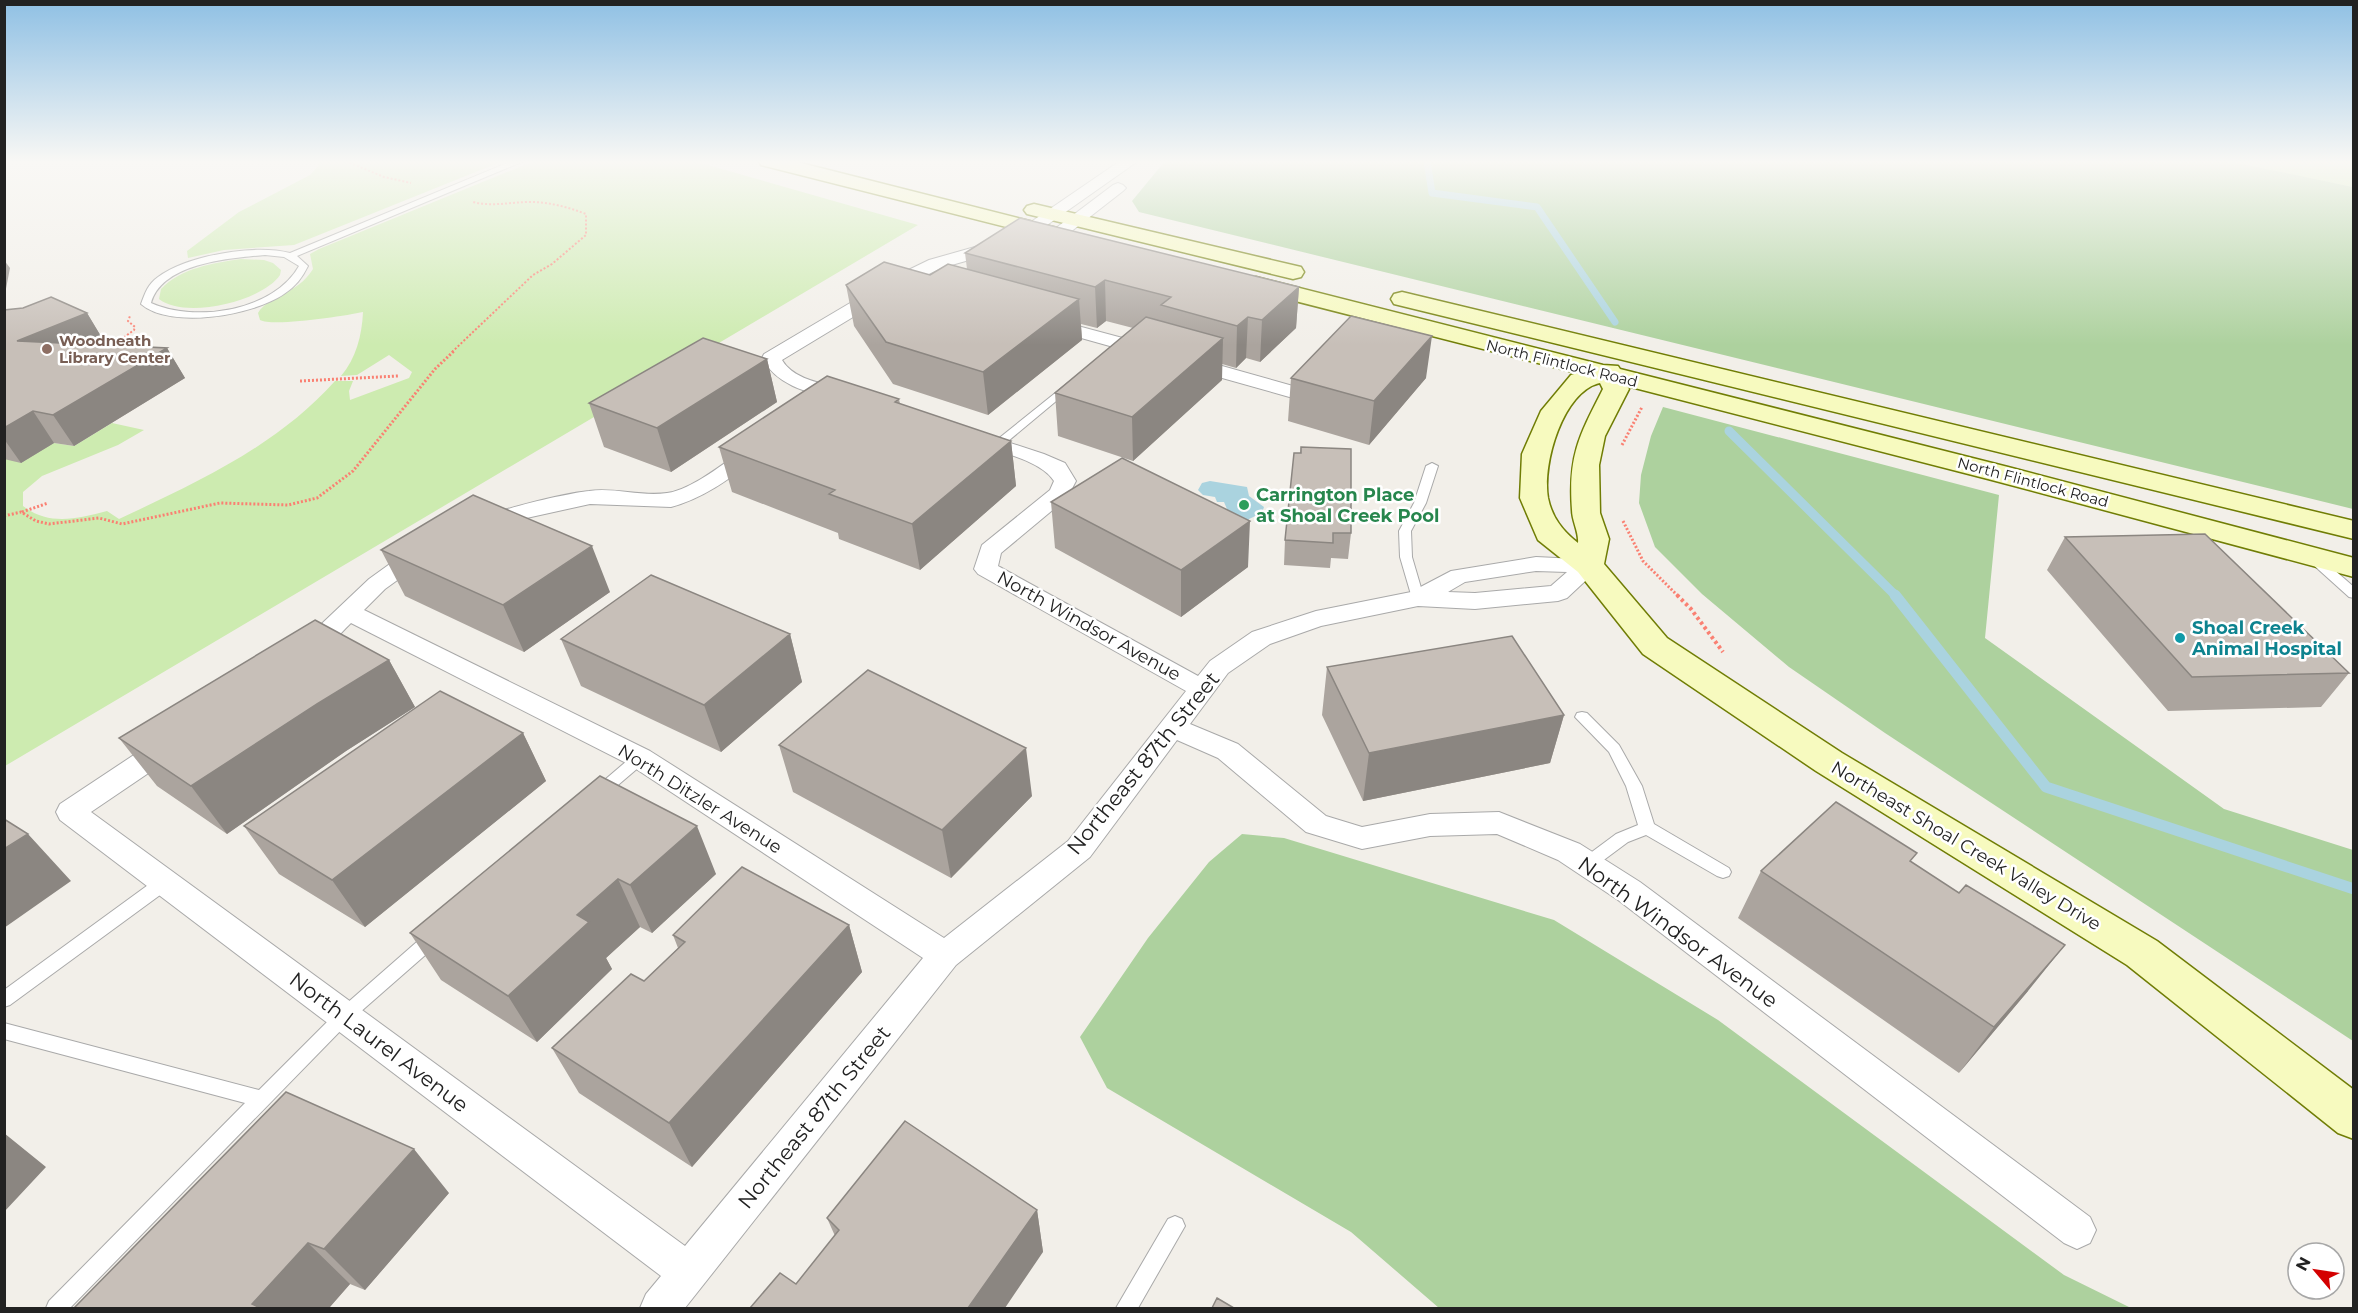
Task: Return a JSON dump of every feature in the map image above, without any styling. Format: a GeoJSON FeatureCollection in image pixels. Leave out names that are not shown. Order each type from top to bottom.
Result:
{"type":"FeatureCollection","features":[{"type":"Feature","properties":{"kind":"main road","name":"North Flintlock Road"},"geometry":{"type":"LineString","coordinates":[[1048,222],[1623,352],[2354,530]]}},
{"type":"Feature","properties":{"kind":"main road","name":"North Flintlock Road"},"geometry":{"type":"LineString","coordinates":[[1050,222],[1607,374],[1986,470],[2354,568]]}},
{"type":"Feature","properties":{"kind":"main road"},"geometry":{"type":"LineString","coordinates":[[1590,565],[1594,539],[1586,513],[1585,465],[1592,436],[1616,389],[1607,374],[1623,352]]}},
{"type":"Feature","properties":{"kind":"main road","name":"Northeast Shoal Creek Valley Drive"},"geometry":{"type":"LineString","coordinates":[[1607,374],[1580,380],[1554,411],[1536,454],[1534,498],[1548,534],[1590,565],[1655,646],[1828,762],[2142,953],[2354,1118]]}},
{"type":"Feature","properties":{"kind":"street"},"geometry":{"type":"LineString","coordinates":[[868,403],[795,381],[775,369],[771,358],[900,280],[935,264],[995,247],[1059,222]]}},
{"type":"Feature","properties":{"kind":"street"},"geometry":{"type":"LineString","coordinates":[[900,280],[922,287]]}},
{"type":"Feature","properties":{"kind":"street"},"geometry":{"type":"LineString","coordinates":[[1032,318],[1115,346],[1168,357],[1293,392]]}},
{"type":"Feature","properties":{"kind":"street"},"geometry":{"type":"LineString","coordinates":[[807,413],[836,392]]}},
{"type":"Feature","properties":{"kind":"street","name":"North Windsor Avenue"},"geometry":{"type":"LineString","coordinates":[[954,431],[1057,468],[1065,481],[1059,493],[990,550],[986,569],[1202,689]]}},
{"type":"Feature","properties":{"kind":"street"},"geometry":{"type":"LineString","coordinates":[[288,666],[378,584],[429,546],[506,516],[590,496],[670,500],[711,483],[769,441]]}},
{"type":"Feature","properties":{"kind":"street","name":"Northeast 87th Street"},"geometry":{"type":"LineString","coordinates":[[660,1308],[945,955],[1079,849],[1219,667],[1261,638],[1316,619],[1418,598],[1475,601],[1558,593],[1590,565]]}},
{"type":"Feature","properties":{"kind":"street","name":"North Ditzler Avenue"},"geometry":{"type":"LineString","coordinates":[[349,612],[640,758],[945,955]]}},
{"type":"Feature","properties":{"kind":"street","name":"North Windsor Avenue"},"geometry":{"type":"LineString","coordinates":[[1174,728],[1228,751],[1316,824],[1362,838],[1430,825],[1498,823],[1569,852],[1629,891],[2077,1230]]}},
{"type":"Feature","properties":{"kind":"street","name":"North Laurel Avenue"},"geometry":{"type":"LineString","coordinates":[[190,732],[70,812],[689,1273]]}},
{"type":"Feature","properties":{"kind":"lane"},"geometry":{"type":"LineString","coordinates":[[290,256],[298,259],[304,266],[302,276],[291,286],[249,305],[223,312],[172,315],[155,311],[146,304],[146,294],[154,284],[196,263],[242,253],[266,252],[290,256],[373,222]]}},
{"type":"Feature","properties":{"kind":"lane"},"geometry":{"type":"LineString","coordinates":[[997,445],[1076,379]]}},
{"type":"Feature","properties":{"kind":"lane"},"geometry":{"type":"LineString","coordinates":[[1418,598],[1406,557],[1405,531],[1420,503],[1432,466]]}},
{"type":"Feature","properties":{"kind":"lane"},"geometry":{"type":"LineString","coordinates":[[2311,556],[2354,594]]}},
{"type":"Feature","properties":{"kind":"lane"},"geometry":{"type":"LineString","coordinates":[[1582,717],[1614,749],[1634,786],[1647,828],[1723,872]]}},
{"type":"Feature","properties":{"kind":"lane"},"geometry":{"type":"LineString","coordinates":[[586,805],[640,758]]}},
{"type":"Feature","properties":{"kind":"lane"},"geometry":{"type":"LineString","coordinates":[[1587,864],[1622,838],[1647,828]]}},
{"type":"Feature","properties":{"kind":"lane"},"geometry":{"type":"LineString","coordinates":[[4,1000],[165,882]]}},
{"type":"Feature","properties":{"kind":"lane"},"geometry":{"type":"LineString","coordinates":[[56,1308],[344,1016],[443,930]]}},
{"type":"Feature","properties":{"kind":"lane"},"geometry":{"type":"LineString","coordinates":[[4,1031],[262,1099]]}},
{"type":"Feature","properties":{"kind":"lane"},"geometry":{"type":"LineString","coordinates":[[1126,1308],[1175,1226]]}},
{"type":"Feature","properties":{"kind":"path"},"geometry":{"type":"LineString","coordinates":[[21,512],[36,522],[55,523],[108,517],[122,524],[220,502],[288,505],[317,498],[353,471],[435,369],[533,275],[552,264],[586,234],[586,222]]}},
{"type":"Feature","properties":{"kind":"path"},"geometry":{"type":"LineString","coordinates":[[300,381],[398,376]]}},
{"type":"Feature","properties":{"kind":"path"},"geometry":{"type":"LineString","coordinates":[[1620,450],[1647,398]]}},
{"type":"Feature","properties":{"kind":"path"},"geometry":{"type":"LineString","coordinates":[[4,516],[48,503]]}},
{"type":"Feature","properties":{"kind":"path"},"geometry":{"type":"LineString","coordinates":[[1620,515],[1643,561],[1691,609],[1721,650],[1730,657]]}},
{"type":"Feature","properties":{"kind":"green space"},"geometry":{"type":"Polygon","coordinates":[[[225,222],[351,222],[294,245],[224,250],[188,258],[187,251],[225,222]]]}},
{"type":"Feature","properties":{"kind":"green space"},"geometry":{"type":"Polygon","coordinates":[[[384,222],[908,222],[918,225],[5,766],[5,459],[54,443],[74,446],[112,423],[144,430],[118,445],[42,476],[23,492],[23,506],[43,516],[63,519],[107,511],[119,519],[206,477],[261,444],[288,425],[335,381],[353,381],[349,391],[350,400],[409,378],[412,372],[389,355],[357,375],[341,376],[351,362],[357,346],[363,312],[294,322],[260,320],[258,313],[263,307],[306,278],[313,269],[310,254],[384,222]]]}},
{"type":"Feature","properties":{"kind":"green space"},"geometry":{"type":"Polygon","coordinates":[[[1181,222],[2353,222],[2353,509],[1181,222]]]}},
{"type":"Feature","properties":{"kind":"green space"},"geometry":{"type":"Polygon","coordinates":[[[241,259],[264,260],[273,263],[281,270],[280,275],[258,293],[223,305],[186,308],[171,305],[159,299],[161,289],[188,271],[241,259]]]}},
{"type":"Feature","properties":{"kind":"green space"},"geometry":{"type":"Polygon","coordinates":[[[1663,407],[1999,495],[1985,638],[2224,809],[2353,850],[2353,1041],[1885,733],[1789,667],[1702,594],[1655,547],[1639,503],[1641,475],[1651,436],[1663,407]]]}},
{"type":"Feature","properties":{"kind":"green space"},"geometry":{"type":"Polygon","coordinates":[[[1242,834],[1284,838],[1554,920],[1718,1020],[2064,1275],[2131,1308],[1439,1308],[1351,1232],[1107,1088],[1080,1037],[1148,938],[1209,862],[1242,834]]]}},
{"type":"Feature","properties":{"kind":"water","name":"Carrington Place at Shoal Creek Pool"},"geometry":{"type":"Polygon","coordinates":[[[1210,481],[1247,487],[1249,496],[1264,507],[1262,513],[1249,519],[1247,524],[1218,511],[1227,509],[1224,502],[1217,502],[1215,497],[1203,495],[1198,490],[1202,483],[1210,481]]]}},
{"type":"Feature","properties":{"kind":"building"},"geometry":{"type":"Polygon","coordinates":[[[1013,222],[1037,222],[1299,287],[1262,320],[1248,317],[1237,326],[1161,305],[1171,297],[1105,280],[1095,287],[965,253],[1013,222]]]}},
{"type":"Feature","properties":{"kind":"building"},"geometry":{"type":"Polygon","coordinates":[[[884,262],[930,275],[948,264],[1079,299],[983,372],[886,342],[846,285],[884,262]]]}},
{"type":"Feature","properties":{"kind":"building"},"geometry":{"type":"Polygon","coordinates":[[[51,297],[87,313],[17,341],[167,348],[53,415],[33,411],[4,428],[4,310],[23,308],[51,297]]]}},
{"type":"Feature","properties":{"kind":"building"},"geometry":{"type":"Polygon","coordinates":[[[1351,316],[1432,336],[1374,401],[1291,378],[1351,316]]]}},
{"type":"Feature","properties":{"kind":"building"},"geometry":{"type":"Polygon","coordinates":[[[1146,317],[1223,338],[1132,417],[1055,393],[1146,317]]]}},
{"type":"Feature","properties":{"kind":"building"},"geometry":{"type":"Polygon","coordinates":[[[703,338],[767,359],[657,428],[589,403],[703,338]]]}},
{"type":"Feature","properties":{"kind":"building"},"geometry":{"type":"Polygon","coordinates":[[[827,376],[899,399],[895,402],[1011,441],[912,524],[829,494],[835,490],[719,447],[827,376]]]}},
{"type":"Feature","properties":{"kind":"building"},"geometry":{"type":"Polygon","coordinates":[[[1301,447],[1351,449],[1351,533],[1333,533],[1333,543],[1285,540],[1294,453],[1301,453],[1301,447]]]}},
{"type":"Feature","properties":{"kind":"building"},"geometry":{"type":"Polygon","coordinates":[[[1122,458],[1250,521],[1181,570],[1051,502],[1122,458]]]}},
{"type":"Feature","properties":{"kind":"building"},"geometry":{"type":"Polygon","coordinates":[[[473,495],[592,546],[503,605],[381,550],[473,495]]]}},
{"type":"Feature","properties":{"kind":"building"},"geometry":{"type":"Polygon","coordinates":[[[2205,534],[2349,673],[2192,677],[2065,537],[2205,534]]]}},
{"type":"Feature","properties":{"kind":"building"},"geometry":{"type":"Polygon","coordinates":[[[651,575],[790,634],[704,705],[561,639],[651,575]]]}},
{"type":"Feature","properties":{"kind":"building"},"geometry":{"type":"Polygon","coordinates":[[[315,620],[389,660],[191,786],[119,738],[315,620]]]}},
{"type":"Feature","properties":{"kind":"building"},"geometry":{"type":"Polygon","coordinates":[[[1512,636],[1564,715],[1369,753],[1327,667],[1512,636]]]}},
{"type":"Feature","properties":{"kind":"building"},"geometry":{"type":"Polygon","coordinates":[[[868,670],[1026,748],[942,830],[779,745],[868,670]]]}},
{"type":"Feature","properties":{"kind":"building"},"geometry":{"type":"Polygon","coordinates":[[[440,691],[523,733],[332,880],[244,826],[440,691]]]}},
{"type":"Feature","properties":{"kind":"building"},"geometry":{"type":"Polygon","coordinates":[[[600,776],[697,826],[630,885],[618,879],[577,915],[589,922],[508,996],[410,933],[600,776]]]}},
{"type":"Feature","properties":{"kind":"building"},"geometry":{"type":"Polygon","coordinates":[[[1836,802],[1917,853],[1910,861],[1959,893],[1966,885],[2065,945],[1994,1027],[1761,871],[1836,802]]]}},
{"type":"Feature","properties":{"kind":"building"},"geometry":{"type":"Polygon","coordinates":[[[4,819],[28,834],[4,849],[4,819]]]}},
{"type":"Feature","properties":{"kind":"building"},"geometry":{"type":"Polygon","coordinates":[[[742,867],[849,925],[669,1123],[552,1048],[631,974],[644,981],[685,942],[673,935],[742,867]]]}},
{"type":"Feature","properties":{"kind":"building"},"geometry":{"type":"Polygon","coordinates":[[[286,1092],[414,1149],[324,1249],[308,1243],[252,1304],[260,1308],[74,1308],[286,1092]]]}},
{"type":"Feature","properties":{"kind":"building"},"geometry":{"type":"Polygon","coordinates":[[[905,1121],[1037,1210],[968,1308],[750,1308],[780,1273],[796,1284],[839,1230],[827,1218],[905,1121]]]}},
{"type":"Feature","properties":{"kind":"building"},"geometry":{"type":"Polygon","coordinates":[[[1217,1298],[1234,1308],[1212,1308],[1217,1298]]]}},
{"type":"Feature","properties":{"kind":"waterway"},"geometry":{"type":"LineString","coordinates":[[1547,222],[1615,322]]}},
{"type":"Feature","properties":{"kind":"waterway"},"geometry":{"type":"LineString","coordinates":[[1729,431],[1895,595]]}},
{"type":"Feature","properties":{"kind":"waterway"},"geometry":{"type":"LineString","coordinates":[[1895,595],[2046,787],[2354,889]]}},
{"type":"Feature","properties":{"kind":"place","name":"Woodneath Library Center"},"geometry":{"type":"Point","coordinates":[47,349]}},
{"type":"Feature","properties":{"kind":"place","name":"Carrington Place at Shoal Creek Pool"},"geometry":{"type":"Point","coordinates":[1244,505]}},
{"type":"Feature","properties":{"kind":"place","name":"Shoal Creek Animal Hospital"},"geometry":{"type":"Point","coordinates":[2180,638]}}]}
